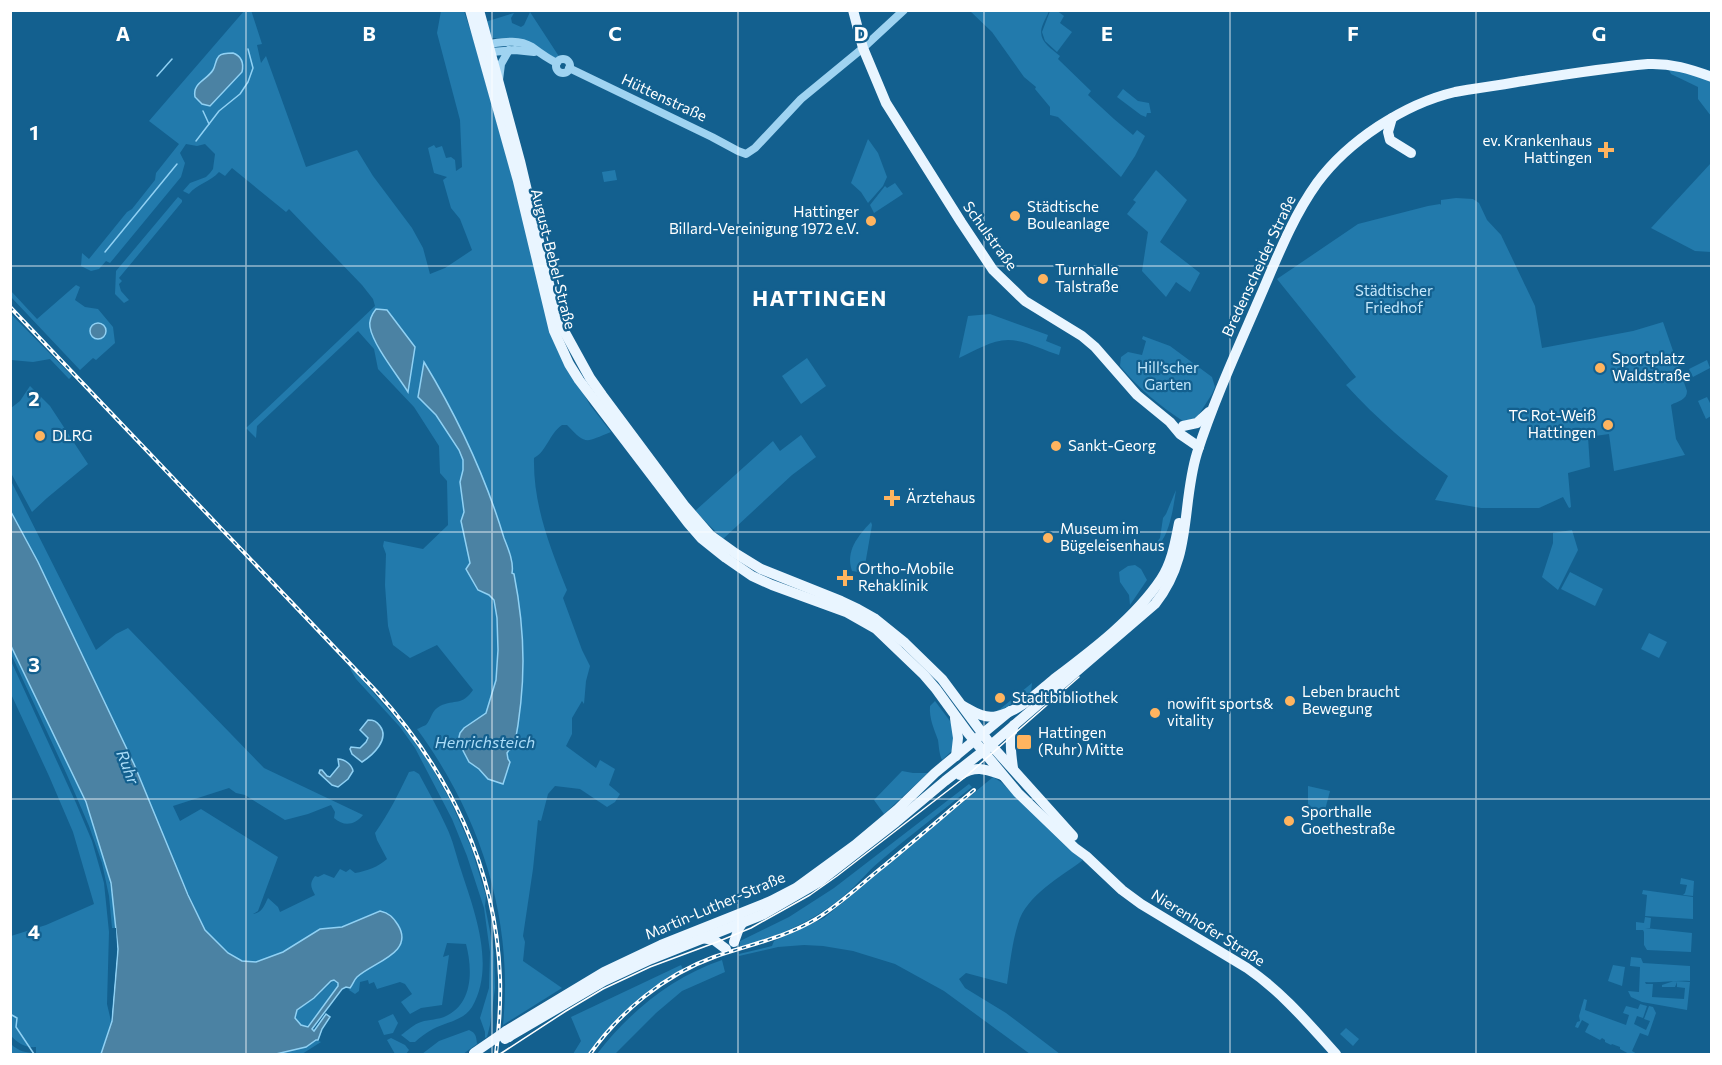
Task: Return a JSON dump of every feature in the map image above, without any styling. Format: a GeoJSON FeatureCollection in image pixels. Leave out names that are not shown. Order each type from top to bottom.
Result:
{"type":"FeatureCollection","features":[{"type":"Feature","properties":{"kind":"main road"},"geometry":{"type":"LineString","coordinates":[[470,10],[487,49]]}},
{"type":"Feature","properties":{"kind":"main road"},"geometry":{"type":"LineString","coordinates":[[479,10],[487,49]]}},
{"type":"Feature","properties":{"kind":"main road","name":"Schulstraße"},"geometry":{"type":"LineString","coordinates":[[853,10],[863,48],[887,105],[993,270],[1025,301],[1082,336],[1095,347],[1137,395],[1170,422],[1180,434],[1200,439]]}},
{"type":"Feature","properties":{"kind":"main road","name":"August-Bebel-Straße"},"geometry":{"type":"LineString","coordinates":[[487,49],[499,84],[534,214],[554,305],[562,329],[590,378],[688,523],[701,538],[726,558],[760,574]]}},
{"type":"Feature","properties":{"kind":"main road","name":"August-Bebel-Straße"},"geometry":{"type":"LineString","coordinates":[[487,49],[554,331],[579,380],[704,529],[771,585],[846,612],[912,654],[942,679],[979,738]]}},
{"type":"Feature","properties":{"kind":"main road","name":"Bredenscheider Straße"},"geometry":{"type":"LineString","coordinates":[[1200,439],[1269,275],[1299,211],[1318,181],[1357,141],[1392,118],[1421,104],[1453,93],[1648,64],[1665,64],[1712,77]]}},
{"type":"Feature","properties":{"kind":"main road"},"geometry":{"type":"LineString","coordinates":[[1392,118],[1388,132],[1390,140],[1411,153]]}},
{"type":"Feature","properties":{"kind":"main road"},"geometry":{"type":"LineString","coordinates":[[1183,426],[1197,423],[1214,407]]}},
{"type":"Feature","properties":{"kind":"main road","name":"Schulstraße"},"geometry":{"type":"LineString","coordinates":[[1170,422],[1183,426],[1200,439]]}},
{"type":"Feature","properties":{"kind":"main road","name":"Martin-Luther-Straße"},"geometry":{"type":"LineString","coordinates":[[510,1033],[594,977],[661,945],[771,901],[796,888],[898,809],[1010,711],[1033,697],[1105,638],[1156,585],[1166,569],[1175,545],[1187,462],[1200,439]]}},
{"type":"Feature","properties":{"kind":"main road","name":"Martin-Luther-Straße"},"geometry":{"type":"LineString","coordinates":[[510,1033],[604,981],[773,910],[819,882],[987,749],[1136,622],[1155,604],[1166,589],[1180,558],[1190,484],[1200,439]]}},
{"type":"Feature","properties":{"kind":"main road","name":"August-Bebel-Straße"},"geometry":{"type":"LineString","coordinates":[[688,523],[704,529]]}},
{"type":"Feature","properties":{"kind":"main road","name":"August-Bebel-Straße"},"geometry":{"type":"LineString","coordinates":[[912,654],[910,662],[936,689],[954,715],[979,738]]}},
{"type":"Feature","properties":{"kind":"main road","name":"Martin-Luther-Straße"},"geometry":{"type":"LineString","coordinates":[[960,705],[982,716],[996,716],[1010,711]]}},
{"type":"Feature","properties":{"kind":"main road","name":"August-Bebel-Straße"},"geometry":{"type":"LineString","coordinates":[[954,715],[958,738],[956,756]]}},
{"type":"Feature","properties":{"kind":"main road"},"geometry":{"type":"LineString","coordinates":[[1013,768],[1011,733],[1014,724]]}},
{"type":"Feature","properties":{"kind":"main road"},"geometry":{"type":"LineString","coordinates":[[979,738],[987,749]]}},
{"type":"Feature","properties":{"kind":"main road","name":"Nierenhofer Straße"},"geometry":{"type":"LineString","coordinates":[[987,749],[1013,768],[1082,847],[1086,856]]}},
{"type":"Feature","properties":{"kind":"main road","name":"Nierenhofer Straße"},"geometry":{"type":"LineString","coordinates":[[987,749],[1002,775],[1030,807],[1122,890],[1140,904],[1232,958],[1264,980],[1300,1013],[1336,1054]]}},
{"type":"Feature","properties":{"kind":"main road","name":"Martin-Luther-Straße"},"geometry":{"type":"LineString","coordinates":[[945,781],[974,768],[1002,775]]}},
{"type":"Feature","properties":{"kind":"main road"},"geometry":{"type":"LineString","coordinates":[[717,922],[729,927]]}},
{"type":"Feature","properties":{"kind":"main road"},"geometry":{"type":"LineString","coordinates":[[702,938],[730,945],[743,922]]}},
{"type":"Feature","properties":{"kind":"main road"},"geometry":{"type":"LineString","coordinates":[[477,1054],[510,1033]]}},
{"type":"Feature","properties":{"kind":"street"},"geometry":{"type":"LineString","coordinates":[[863,48],[904,10]]}},
{"type":"Feature","properties":{"kind":"street","name":"Hüttenstraße"},"geometry":{"type":"LineString","coordinates":[[487,49],[518,42],[531,46],[557,63],[556,69],[560,73],[565,73],[569,68],[746,154],[755,148],[802,98],[863,48]]}},
{"type":"Feature","properties":{"kind":"street","name":"Hüttenstraße"},"geometry":{"type":"LineString","coordinates":[[487,49],[523,50],[541,54]]}},
{"type":"Feature","properties":{"kind":"street","name":"August-Bebel-Straße"},"geometry":{"type":"LineString","coordinates":[[499,84],[501,64],[509,50]]}},
{"type":"Feature","properties":{"kind":"green space"},"geometry":{"type":"Polygon","coordinates":[[[251,10],[262,44],[257,45],[261,63],[266,56],[306,167],[357,150],[373,176],[412,228],[423,248],[430,274],[445,268],[472,250],[460,219],[451,208],[443,180],[447,177],[434,173],[428,148],[434,145],[436,148],[442,146],[446,158],[451,157],[455,160],[456,171],[462,167],[460,120],[437,33],[441,11],[464,11],[563,358],[590,405],[611,432],[587,440],[567,425],[562,425],[534,458],[534,475],[549,542],[567,590],[563,598],[590,666],[584,704],[582,701],[572,718],[572,734],[566,746],[596,768],[600,760],[615,769],[609,785],[620,794],[615,802],[607,807],[580,789],[555,786],[548,794],[541,821],[538,820],[523,936],[525,942],[523,961],[562,988],[503,1025],[505,985],[503,946],[488,869],[459,796],[417,729],[426,725],[437,708],[462,700],[473,690],[437,645],[410,658],[393,645],[388,626],[384,541],[423,549],[448,525],[447,481],[440,473],[439,446],[414,407],[378,369],[374,349],[358,331],[257,426],[256,438],[246,428],[375,306],[373,299],[289,209],[286,212],[232,168],[225,176],[219,172],[189,194],[183,191],[190,183],[206,177],[213,169],[215,154],[205,144],[197,146],[186,144],[180,153],[185,163],[181,177],[110,263],[106,261],[99,269],[91,271],[81,266],[82,253],[89,259],[155,180],[156,173],[179,144],[149,121],[244,11],[251,10]]]}},
{"type":"Feature","properties":{"kind":"green space"},"geometry":{"type":"Polygon","coordinates":[[[1056,10],[1064,16],[1060,23],[1072,32],[1057,52],[1045,41],[1042,32],[1050,11],[1056,10]]]}},
{"type":"Feature","properties":{"kind":"green space"},"geometry":{"type":"Polygon","coordinates":[[[970,11],[1049,11],[1041,30],[1045,43],[1060,56],[1058,59],[1091,91],[1088,95],[1133,135],[1137,130],[1145,136],[1121,177],[1058,117],[1050,115],[1050,107],[1035,89],[1036,87],[1024,77],[992,32],[970,11]]]}},
{"type":"Feature","properties":{"kind":"green space"},"geometry":{"type":"Polygon","coordinates":[[[530,12],[560,58],[557,59],[524,41],[512,38],[491,38],[485,22],[514,13],[511,18],[512,23],[521,27],[530,12]]]}},
{"type":"Feature","properties":{"kind":"green space"},"geometry":{"type":"Polygon","coordinates":[[[1668,68],[1711,80],[1711,116],[1698,99],[1698,87],[1671,74],[1668,68]]]}},
{"type":"Feature","properties":{"kind":"green space"},"geometry":{"type":"Polygon","coordinates":[[[1123,89],[1138,101],[1149,103],[1151,113],[1147,113],[1146,117],[1141,115],[1117,97],[1123,89]]]}},
{"type":"Feature","properties":{"kind":"green space"},"geometry":{"type":"Polygon","coordinates":[[[868,139],[878,153],[887,177],[883,186],[868,203],[851,183],[868,139]]]}},
{"type":"Feature","properties":{"kind":"green space"},"geometry":{"type":"Polygon","coordinates":[[[1711,163],[1711,252],[1695,251],[1651,228],[1711,163]]]}},
{"type":"Feature","properties":{"kind":"green space"},"geometry":{"type":"Polygon","coordinates":[[[615,170],[617,180],[604,182],[602,172],[615,170]]]}},
{"type":"Feature","properties":{"kind":"green space"},"geometry":{"type":"Polygon","coordinates":[[[1156,170],[1187,200],[1160,242],[1200,273],[1190,292],[1176,282],[1166,297],[1142,271],[1148,232],[1127,214],[1136,202],[1133,200],[1156,170]]]}},
{"type":"Feature","properties":{"kind":"green space"},"geometry":{"type":"Polygon","coordinates":[[[895,183],[903,194],[874,213],[870,205],[885,186],[887,188],[895,183]]]}},
{"type":"Feature","properties":{"kind":"green space"},"geometry":{"type":"Polygon","coordinates":[[[178,197],[182,202],[119,278],[122,281],[119,284],[121,291],[129,300],[124,303],[115,294],[116,271],[178,197]]]}},
{"type":"Feature","properties":{"kind":"green space","name":"Städtischer Friedhof"},"geometry":{"type":"Polygon","coordinates":[[[1473,199],[1479,203],[1487,220],[1501,235],[1535,306],[1542,348],[1633,331],[1663,322],[1687,391],[1684,398],[1671,405],[1676,439],[1685,455],[1614,471],[1609,434],[1588,437],[1590,467],[1568,473],[1571,507],[1569,508],[1563,497],[1539,508],[1481,508],[1435,500],[1448,476],[1395,433],[1346,385],[1356,377],[1277,279],[1358,224],[1428,206],[1441,205],[1441,200],[1473,199]]]}},
{"type":"Feature","properties":{"kind":"green space"},"geometry":{"type":"Polygon","coordinates":[[[76,285],[80,287],[75,300],[85,307],[98,309],[113,327],[115,343],[96,360],[93,358],[80,370],[11,297],[11,291],[37,319],[76,285]]]}},
{"type":"Feature","properties":{"kind":"green space"},"geometry":{"type":"Polygon","coordinates":[[[11,314],[72,376],[69,379],[50,359],[33,362],[11,360],[11,314]]]}},
{"type":"Feature","properties":{"kind":"green space"},"geometry":{"type":"Polygon","coordinates":[[[990,314],[1048,335],[1046,341],[1061,347],[1059,355],[1027,343],[1002,340],[959,358],[968,316],[990,314]]]}},
{"type":"Feature","properties":{"kind":"green space","name":"Hill’scher Garten"},"geometry":{"type":"Polygon","coordinates":[[[1143,336],[1170,346],[1212,377],[1215,387],[1196,419],[1183,421],[1174,415],[1142,389],[1120,366],[1121,357],[1128,352],[1142,355],[1146,341],[1142,339],[1143,336]]]}},
{"type":"Feature","properties":{"kind":"green space"},"geometry":{"type":"Polygon","coordinates":[[[807,358],[826,386],[801,404],[782,376],[807,358]]]}},
{"type":"Feature","properties":{"kind":"green space"},"geometry":{"type":"Polygon","coordinates":[[[1707,360],[1710,368],[1693,377],[1689,369],[1707,360]]]}},
{"type":"Feature","properties":{"kind":"green space","name":"DLRG"},"geometry":{"type":"Polygon","coordinates":[[[30,386],[50,406],[88,464],[32,512],[11,473],[11,408],[20,401],[30,386]]]}},
{"type":"Feature","properties":{"kind":"green space"},"geometry":{"type":"Polygon","coordinates":[[[1707,397],[1711,405],[1711,416],[1706,419],[1698,401],[1707,397]]]}},
{"type":"Feature","properties":{"kind":"green space"},"geometry":{"type":"Polygon","coordinates":[[[801,435],[816,457],[792,475],[723,539],[695,511],[773,441],[780,451],[801,435]]]}},
{"type":"Feature","properties":{"kind":"green space"},"geometry":{"type":"Polygon","coordinates":[[[10,479],[96,650],[116,634],[128,628],[264,768],[363,815],[353,823],[345,824],[334,818],[335,812],[331,805],[285,820],[245,795],[229,788],[173,806],[180,821],[201,809],[278,857],[258,911],[253,914],[261,911],[268,898],[280,912],[315,895],[311,885],[315,876],[324,874],[334,878],[340,869],[346,872],[350,869],[355,873],[368,870],[387,859],[375,833],[394,803],[409,772],[414,771],[419,774],[451,837],[477,920],[482,974],[479,991],[468,1012],[433,1029],[415,1042],[410,1042],[401,1035],[418,1023],[448,1015],[463,1001],[470,973],[466,944],[447,943],[443,957],[449,955],[442,1005],[421,1008],[410,1014],[401,1002],[412,994],[405,984],[400,982],[377,989],[374,982],[369,984],[368,980],[360,982],[359,991],[355,994],[349,990],[356,977],[392,954],[402,942],[401,929],[396,922],[379,911],[342,927],[320,929],[283,952],[256,962],[242,961],[228,953],[205,930],[57,605],[11,510],[10,479]]]}},
{"type":"Feature","properties":{"kind":"green space"},"geometry":{"type":"Polygon","coordinates":[[[1176,490],[1166,534],[1156,548],[1149,552],[1160,538],[1163,518],[1176,490]]]}},
{"type":"Feature","properties":{"kind":"green space"},"geometry":{"type":"Polygon","coordinates":[[[871,522],[865,565],[859,572],[852,571],[850,557],[854,544],[871,522]]]}},
{"type":"Feature","properties":{"kind":"green space"},"geometry":{"type":"Polygon","coordinates":[[[1572,530],[1578,550],[1558,590],[1542,577],[1553,543],[1553,533],[1572,530]]]}},
{"type":"Feature","properties":{"kind":"green space"},"geometry":{"type":"Polygon","coordinates":[[[1135,565],[1141,569],[1147,580],[1130,605],[1129,595],[1120,582],[1119,572],[1128,566],[1135,565]]]}},
{"type":"Feature","properties":{"kind":"green space"},"geometry":{"type":"Polygon","coordinates":[[[1570,572],[1603,589],[1595,606],[1561,589],[1570,572]]]}},
{"type":"Feature","properties":{"kind":"green space"},"geometry":{"type":"Polygon","coordinates":[[[1649,633],[1667,642],[1659,658],[1641,649],[1649,633]]]}},
{"type":"Feature","properties":{"kind":"green space"},"geometry":{"type":"Polygon","coordinates":[[[10,646],[61,748],[91,818],[103,854],[116,928],[112,928],[109,896],[102,863],[89,826],[11,654],[10,646]]]}},
{"type":"Feature","properties":{"kind":"green space"},"geometry":{"type":"Polygon","coordinates":[[[11,661],[92,841],[104,883],[109,932],[107,1004],[111,1021],[101,1054],[11,1054],[11,1044],[29,1053],[36,1053],[36,1047],[28,1047],[11,1036],[11,936],[46,925],[94,904],[73,832],[11,694],[11,661]]]}},
{"type":"Feature","properties":{"kind":"green space"},"geometry":{"type":"Polygon","coordinates":[[[351,667],[404,728],[428,761],[450,800],[471,847],[486,896],[485,906],[494,952],[495,988],[490,1025],[485,1038],[480,1018],[489,988],[490,952],[484,908],[467,856],[452,819],[415,748],[400,727],[356,679],[351,667]]]}},
{"type":"Feature","properties":{"kind":"green space"},"geometry":{"type":"Polygon","coordinates":[[[1032,683],[1031,692],[997,713],[993,713],[1000,709],[1032,683]]]}},
{"type":"Feature","properties":{"kind":"green space"},"geometry":{"type":"Polygon","coordinates":[[[935,701],[953,725],[956,747],[942,760],[930,715],[930,706],[935,701]]]}},
{"type":"Feature","properties":{"kind":"green space"},"geometry":{"type":"Polygon","coordinates":[[[902,771],[928,773],[884,814],[874,800],[902,771]]]}},
{"type":"Feature","properties":{"kind":"green space"},"geometry":{"type":"Polygon","coordinates":[[[993,777],[1083,860],[1036,895],[1028,904],[1018,924],[1014,939],[1007,984],[966,973],[959,979],[965,988],[1006,1013],[1060,1054],[1030,1054],[944,991],[895,964],[853,951],[804,945],[778,947],[739,956],[739,954],[772,946],[774,941],[824,918],[993,777]]]}},
{"type":"Feature","properties":{"kind":"green space"},"geometry":{"type":"Polygon","coordinates":[[[969,784],[972,787],[890,852],[834,904],[796,926],[740,947],[740,941],[789,917],[834,888],[969,784]]]}},
{"type":"Feature","properties":{"kind":"green space"},"geometry":{"type":"Polygon","coordinates":[[[1308,786],[1330,791],[1325,810],[1308,807],[1308,786]]]}},
{"type":"Feature","properties":{"kind":"green space"},"geometry":{"type":"Polygon","coordinates":[[[1681,878],[1694,881],[1693,896],[1683,895],[1687,885],[1680,884],[1681,878]]]}},
{"type":"Feature","properties":{"kind":"green space"},"geometry":{"type":"Polygon","coordinates":[[[1643,890],[1693,897],[1693,919],[1645,916],[1647,895],[1642,894],[1643,890]]]}},
{"type":"Feature","properties":{"kind":"green space"},"geometry":{"type":"Polygon","coordinates":[[[1645,917],[1651,918],[1650,928],[1645,928],[1692,933],[1691,952],[1647,950],[1644,945],[1643,930],[1636,930],[1636,922],[1644,923],[1645,917]]]}},
{"type":"Feature","properties":{"kind":"green space"},"geometry":{"type":"Polygon","coordinates":[[[1631,957],[1641,958],[1643,963],[1690,966],[1690,981],[1675,981],[1690,982],[1687,1010],[1642,1002],[1631,997],[1628,991],[1639,992],[1640,967],[1630,966],[1631,957]],[[1674,981],[1645,982],[1653,984],[1652,997],[1684,999],[1685,988],[1677,987],[1677,982],[1675,987],[1662,987],[1674,981]]]}},
{"type":"Feature","properties":{"kind":"green space"},"geometry":{"type":"Polygon","coordinates":[[[722,960],[725,972],[682,991],[615,1054],[597,1054],[637,1010],[686,976],[722,960]]]}},
{"type":"Feature","properties":{"kind":"green space"},"geometry":{"type":"Polygon","coordinates":[[[681,965],[683,969],[656,987],[620,1017],[588,1054],[573,1054],[581,1041],[571,1017],[681,965]]]}},
{"type":"Feature","properties":{"kind":"green space"},"geometry":{"type":"Polygon","coordinates":[[[1613,965],[1625,967],[1622,986],[1608,981],[1613,965]]]}},
{"type":"Feature","properties":{"kind":"green space"},"geometry":{"type":"Polygon","coordinates":[[[334,980],[338,986],[308,1027],[301,1025],[296,1018],[297,1010],[315,998],[334,980]]]}},
{"type":"Feature","properties":{"kind":"green space"},"geometry":{"type":"Polygon","coordinates":[[[1584,999],[1587,1000],[1585,1010],[1626,1025],[1629,1015],[1623,1013],[1626,1006],[1638,1009],[1640,1004],[1647,1006],[1643,1018],[1637,1016],[1634,1024],[1646,1030],[1650,1021],[1644,1019],[1649,1006],[1653,1007],[1656,1013],[1648,1036],[1640,1033],[1632,1051],[1637,1054],[1629,1054],[1620,1047],[1605,1042],[1602,1038],[1600,1040],[1585,1032],[1589,1024],[1582,1020],[1578,1028],[1575,1027],[1580,1021],[1579,1016],[1584,999]]]}},
{"type":"Feature","properties":{"kind":"green space"},"geometry":{"type":"Polygon","coordinates":[[[393,1014],[398,1023],[393,1033],[384,1035],[378,1021],[393,1014]]]}},
{"type":"Feature","properties":{"kind":"green space"},"geometry":{"type":"Polygon","coordinates":[[[1346,1028],[1359,1039],[1353,1046],[1340,1034],[1346,1028]]]}},
{"type":"Feature","properties":{"kind":"green space"},"geometry":{"type":"Polygon","coordinates":[[[469,1030],[475,1035],[477,1044],[463,1054],[422,1054],[439,1041],[469,1030]]]}},
{"type":"Feature","properties":{"kind":"green space"},"geometry":{"type":"Polygon","coordinates":[[[391,1038],[405,1045],[409,1050],[406,1054],[395,1054],[387,1040],[391,1038]]]}},
{"type":"Feature","properties":{"kind":"green space"},"geometry":{"type":"Polygon","coordinates":[[[316,1040],[321,1042],[302,1054],[277,1054],[306,1047],[316,1040]]]}},
{"type":"Feature","properties":{"kind":"water"},"geometry":{"type":"Polygon","coordinates":[[[233,53],[241,60],[242,72],[210,106],[202,104],[195,97],[196,88],[213,70],[219,56],[233,53]]]}},
{"type":"Feature","properties":{"kind":"water"},"geometry":{"type":"Polygon","coordinates":[[[376,309],[387,310],[415,347],[408,392],[372,334],[370,322],[376,309]]]}},
{"type":"Feature","properties":{"kind":"water"},"geometry":{"type":"Polygon","coordinates":[[[95,323],[101,323],[106,331],[104,337],[95,339],[90,334],[90,328],[95,323]]]}},
{"type":"Feature","properties":{"kind":"water","name":"Henrichsteich"},"geometry":{"type":"Polygon","coordinates":[[[424,362],[470,447],[509,551],[514,574],[521,618],[523,661],[521,704],[514,748],[507,753],[510,762],[503,784],[488,779],[469,762],[458,741],[464,728],[486,713],[496,680],[497,618],[494,600],[478,590],[466,569],[470,563],[461,521],[464,512],[460,482],[463,460],[436,415],[418,397],[424,362]]]}},
{"type":"Feature","properties":{"kind":"water","name":"Ruhr"},"geometry":{"type":"Polygon","coordinates":[[[10,510],[38,562],[134,764],[188,895],[205,930],[228,953],[242,961],[256,962],[283,952],[320,929],[342,927],[380,911],[390,916],[398,925],[402,935],[397,950],[357,977],[350,988],[342,989],[312,1029],[314,1031],[326,1014],[330,1017],[318,1040],[306,1047],[276,1054],[101,1054],[112,1021],[118,949],[111,883],[86,802],[11,646],[10,510]],[[331,981],[314,998],[297,1010],[295,1018],[301,1025],[308,1027],[338,983],[331,981]]]}},
{"type":"Feature","properties":{"kind":"water"},"geometry":{"type":"Polygon","coordinates":[[[368,720],[379,724],[383,736],[375,751],[362,762],[352,754],[350,749],[351,747],[360,748],[366,742],[368,738],[360,730],[368,720]]]}},
{"type":"Feature","properties":{"kind":"water"},"geometry":{"type":"Polygon","coordinates":[[[338,759],[348,763],[353,771],[348,779],[338,787],[332,785],[319,773],[322,770],[330,777],[339,766],[338,759]]]}},
{"type":"Feature","properties":{"kind":"pier"},"geometry":{"type":"Polygon","coordinates":[[[113,928],[116,928],[117,949],[111,1021],[115,949],[113,928]]]}},
{"type":"Feature","properties":{"kind":"waterway"},"geometry":{"type":"LineString","coordinates":[[196,141],[219,111],[240,94],[248,82],[253,68],[248,49]]}},
{"type":"Feature","properties":{"kind":"waterway"},"geometry":{"type":"LineString","coordinates":[[157,76],[172,59]]}},
{"type":"Feature","properties":{"kind":"waterway"},"geometry":{"type":"LineString","coordinates":[[203,111],[209,124]]}},
{"type":"Feature","properties":{"kind":"waterway"},"geometry":{"type":"LineString","coordinates":[[105,252],[177,164]]}},
{"type":"Feature","properties":{"kind":"waterway"},"geometry":{"type":"LineString","coordinates":[[10,1014],[17,1018],[16,1027],[34,1054]]}},
{"type":"Feature","properties":{"kind":"tram line"},"geometry":{"type":"LineString","coordinates":[[500,1054],[603,989],[650,967],[751,928],[810,895],[964,778],[1079,677]]}},
{"type":"Feature","properties":{"kind":"railway"},"geometry":{"type":"LineString","coordinates":[[10,307],[376,691],[426,754],[464,823],[489,898],[497,937],[500,977],[496,1054]]}},
{"type":"Feature","properties":{"kind":"railway"},"geometry":{"type":"LineString","coordinates":[[590,1054],[615,1024],[644,996],[678,974],[714,957],[804,926],[833,908],[974,790]]}},
{"type":"Feature","properties":{"kind":"place","name":"ev. Krankenhaus Hattingen"},"geometry":{"type":"Point","coordinates":[1606,150]}},
{"type":"Feature","properties":{"kind":"place","name":"Städtische Bouleanlage"},"geometry":{"type":"Point","coordinates":[1015,216]}},
{"type":"Feature","properties":{"kind":"place","name":"Hattinger Billard-Vereinigung 1972 e.V."},"geometry":{"type":"Point","coordinates":[871,221]}},
{"type":"Feature","properties":{"kind":"place","name":"Turnhalle Talstraße"},"geometry":{"type":"Point","coordinates":[1043,279]}},
{"type":"Feature","properties":{"kind":"place","name":"Sportplatz Waldstraße"},"geometry":{"type":"Point","coordinates":[1600,368]}},
{"type":"Feature","properties":{"kind":"place","name":"TC Rot-Weiß Hattingen"},"geometry":{"type":"Point","coordinates":[1608,425]}},
{"type":"Feature","properties":{"kind":"place","name":"DLRG"},"geometry":{"type":"Point","coordinates":[40,436]}},
{"type":"Feature","properties":{"kind":"place","name":"Sankt-Georg"},"geometry":{"type":"Point","coordinates":[1056,446]}},
{"type":"Feature","properties":{"kind":"place","name":"Ärztehaus"},"geometry":{"type":"Point","coordinates":[892,498]}},
{"type":"Feature","properties":{"kind":"place","name":"Museum im Bügeleisenhaus"},"geometry":{"type":"Point","coordinates":[1048,538]}},
{"type":"Feature","properties":{"kind":"place","name":"Ortho-Mobile Rehaklinik"},"geometry":{"type":"Point","coordinates":[845,578]}},
{"type":"Feature","properties":{"kind":"place","name":"Stadtbibliothek"},"geometry":{"type":"Point","coordinates":[1000,698]}},
{"type":"Feature","properties":{"kind":"place","name":"Leben braucht Bewegung"},"geometry":{"type":"Point","coordinates":[1290,701]}},
{"type":"Feature","properties":{"kind":"place","name":"nowifit sports& vitality"},"geometry":{"type":"Point","coordinates":[1155,713]}},
{"type":"Feature","properties":{"kind":"place","name":"Hattingen (Ruhr) Mitte"},"geometry":{"type":"Point","coordinates":[1024,742]}},
{"type":"Feature","properties":{"kind":"place","name":"Sporthalle Goethestraße"},"geometry":{"type":"Point","coordinates":[1289,821]}},
{"type":"Feature","properties":{"kind":"district","name":"HATTINGEN"},"geometry":{"type":"Point","coordinates":[820,299]}}]}
